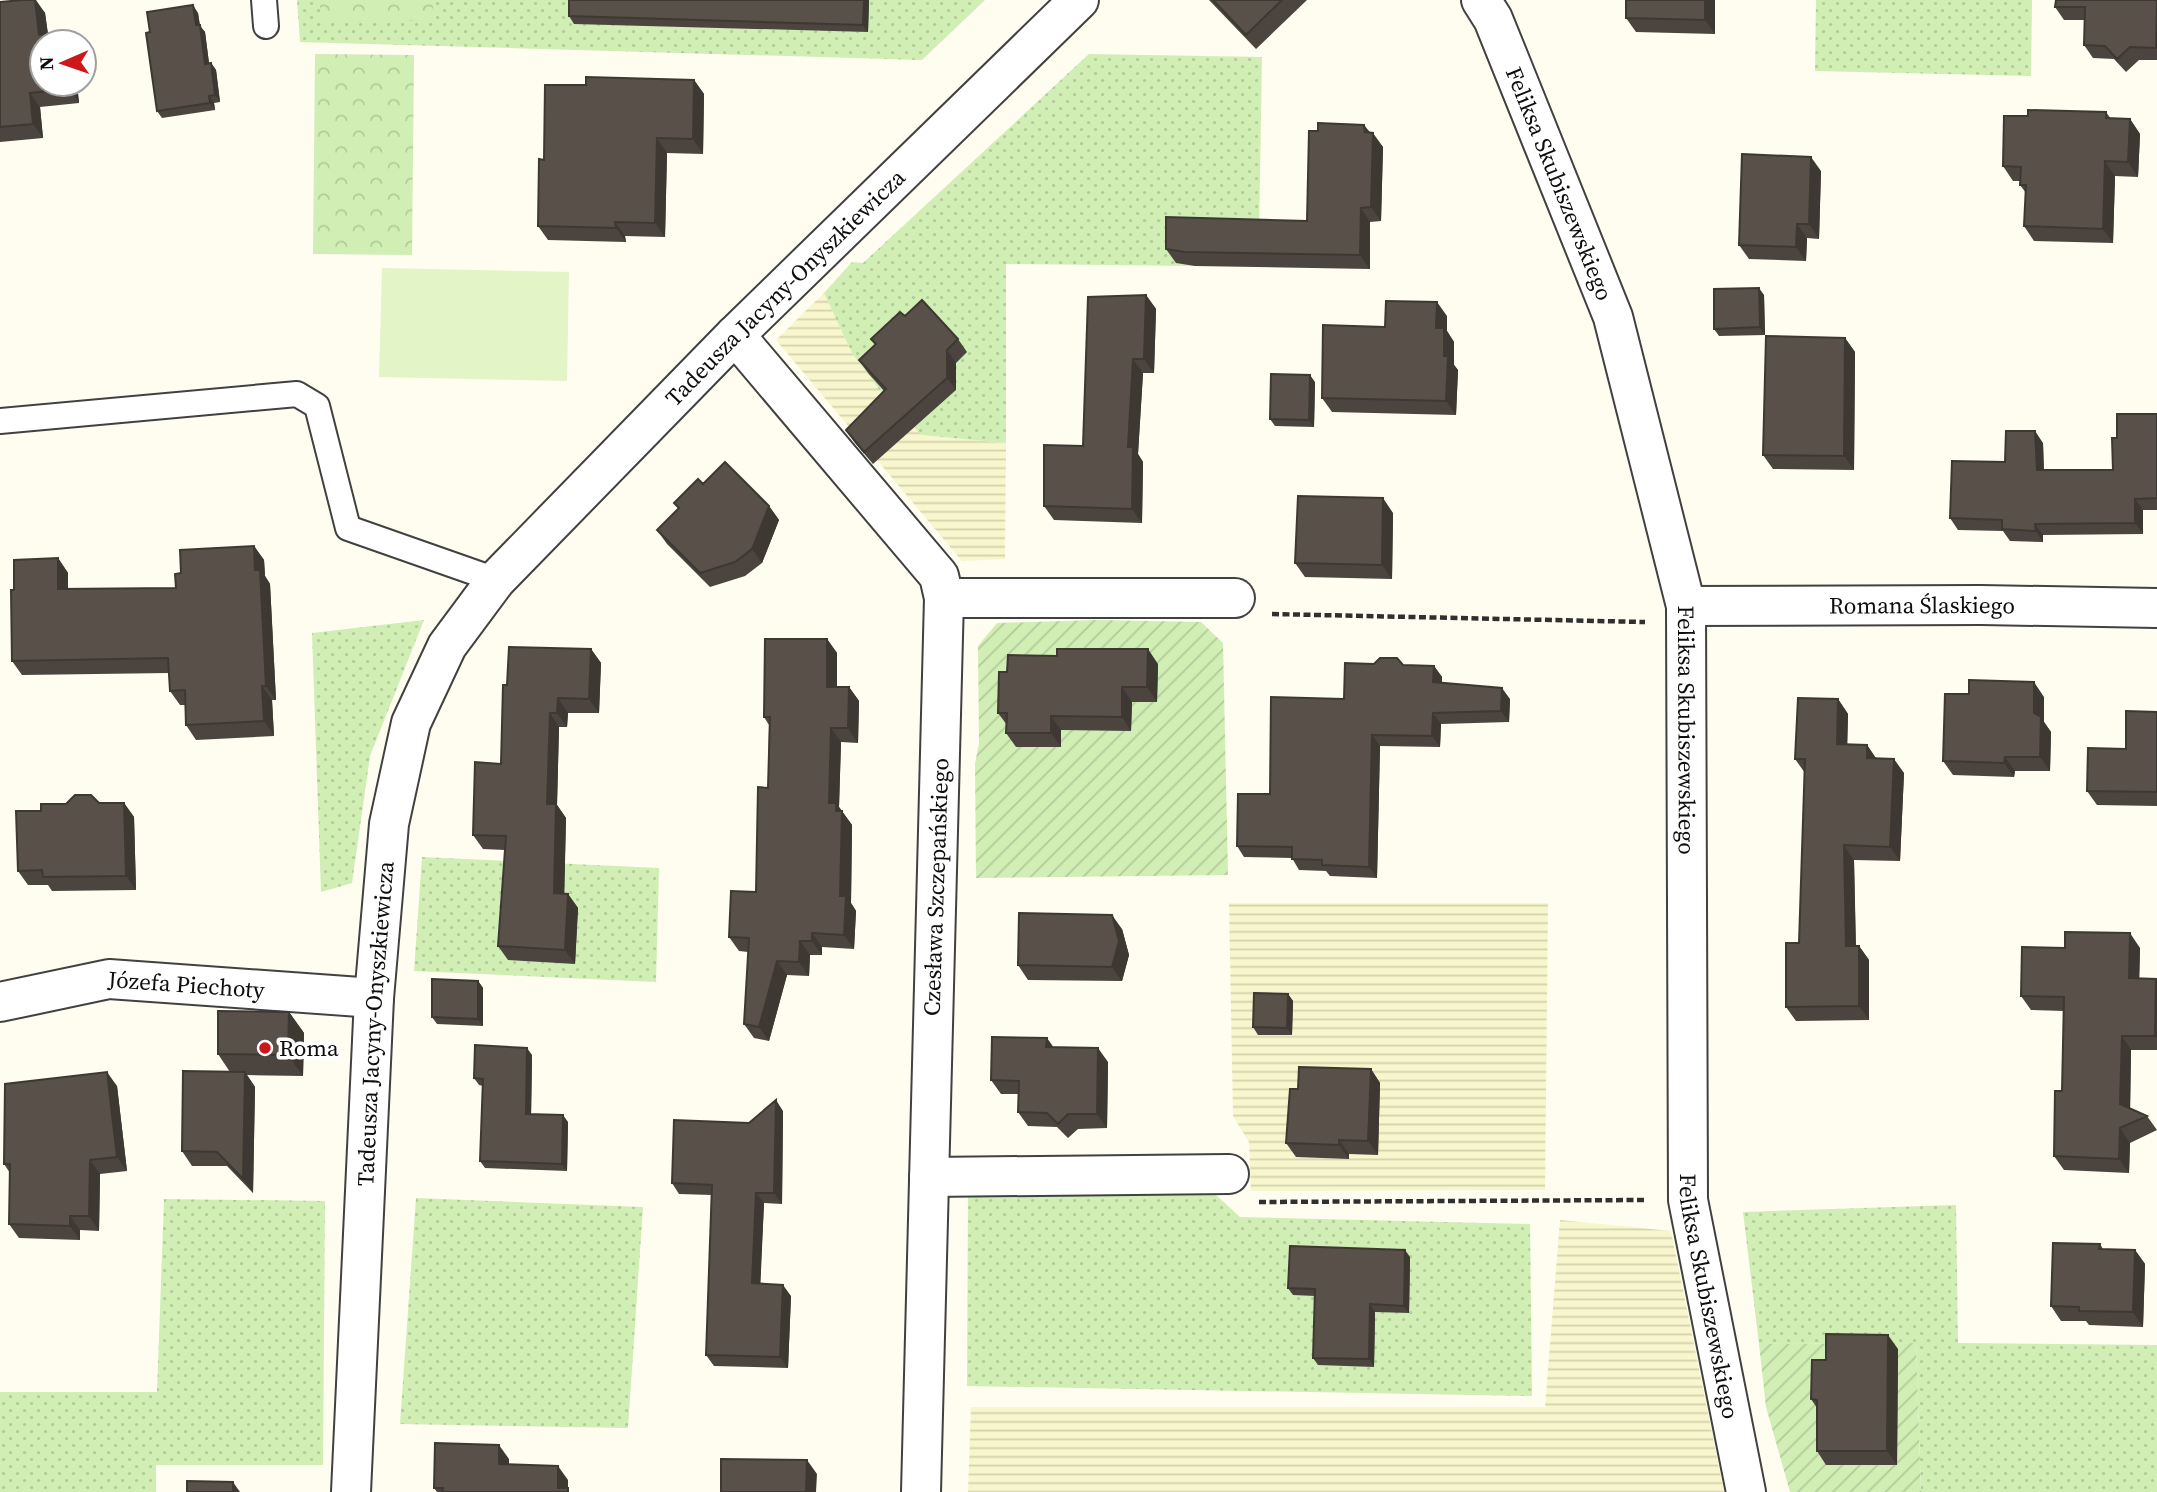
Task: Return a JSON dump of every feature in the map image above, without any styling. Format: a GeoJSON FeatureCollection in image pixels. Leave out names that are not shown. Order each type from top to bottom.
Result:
{"type":"FeatureCollection","features":[{"type":"Feature","properties":{"kind":"street","name":"Tadeusza Jacyny-Onyszkiewicza"},"geometry":{"type":"LineString","coordinates":[[351,1492],[374,998],[389,824],[411,723],[447,646],[496,580],[734,335],[1079,0]]}},
{"type":"Feature","properties":{"kind":"street","name":"Feliksa Skubiszewskiego"},"geometry":{"type":"LineString","coordinates":[[1481,0],[1493,19],[1613,317],[1686,606],[1688,1200],[1746,1492]]}},
{"type":"Feature","properties":{"kind":"street","name":"Czesława Szczepańskiego"},"geometry":{"type":"LineString","coordinates":[[734,335],[939,576],[944,598],[921,1492]]}},
{"type":"Feature","properties":{"kind":"street"},"geometry":{"type":"LineString","coordinates":[[944,598],[1235,598]]}},
{"type":"Feature","properties":{"kind":"street","name":"Romana Ślaskiego"},"geometry":{"type":"LineString","coordinates":[[1686,606],[1981,605],[2157,608]]}},
{"type":"Feature","properties":{"kind":"street","name":"Józefa Piechoty"},"geometry":{"type":"LineString","coordinates":[[0,1002],[110,979],[374,998]]}},
{"type":"Feature","properties":{"kind":"street"},"geometry":{"type":"LineString","coordinates":[[929,1177],[1228,1174]]}},
{"type":"Feature","properties":{"kind":"lane"},"geometry":{"type":"LineString","coordinates":[[264,0],[266,26]]}},
{"type":"Feature","properties":{"kind":"lane"},"geometry":{"type":"LineString","coordinates":[[0,421],[297,394],[317,406],[348,528],[496,580]]}},
{"type":"Feature","properties":{"kind":"path"},"geometry":{"type":"LineString","coordinates":[[1235,598],[1254,614],[1636,622],[1650,622],[1686,606]]}},
{"type":"Feature","properties":{"kind":"path"},"geometry":{"type":"LineString","coordinates":[[1228,1174],[1245,1202],[1688,1200]]}},
{"type":"Feature","properties":{"kind":"shaded area"},"geometry":{"type":"Polygon","coordinates":[[[824,293],[852,353],[922,435],[1006,443],[1005,559],[962,561],[776,340],[824,293]]]}},
{"type":"Feature","properties":{"kind":"shaded area"},"geometry":{"type":"Polygon","coordinates":[[[1229,903],[1548,903],[1545,1190],[1251,1191],[1249,1142],[1233,1116],[1229,903]]]}},
{"type":"Feature","properties":{"kind":"shaded area"},"geometry":{"type":"Polygon","coordinates":[[[1560,1220],[1671,1231],[1724,1492],[968,1492],[971,1407],[1545,1407],[1560,1220]]]}},
{"type":"Feature","properties":{"kind":"green space"},"geometry":{"type":"Polygon","coordinates":[[[297,0],[985,0],[922,60],[300,42],[297,0]]]}},
{"type":"Feature","properties":{"kind":"green space"},"geometry":{"type":"Polygon","coordinates":[[[320,0],[433,0],[433,21],[320,19],[320,0]]]}},
{"type":"Feature","properties":{"kind":"green space"},"geometry":{"type":"Polygon","coordinates":[[[1816,0],[2032,0],[2031,76],[1815,71],[1816,0]]]}},
{"type":"Feature","properties":{"kind":"green space"},"geometry":{"type":"Polygon","coordinates":[[[315,54],[414,55],[412,255],[313,254],[315,54]]]}},
{"type":"Feature","properties":{"kind":"green space"},"geometry":{"type":"Polygon","coordinates":[[[1089,54],[1262,57],[1259,233],[1195,232],[1195,266],[1006,264],[1006,443],[922,435],[891,405],[852,353],[824,293],[852,262],[863,263],[1089,54]]]}},
{"type":"Feature","properties":{"kind":"green space"},"geometry":{"type":"Polygon","coordinates":[[[382,268],[569,272],[567,381],[379,377],[382,268]]]}},
{"type":"Feature","properties":{"kind":"green space"},"geometry":{"type":"Polygon","coordinates":[[[424,620],[370,756],[352,883],[321,892],[312,633],[424,620]]]}},
{"type":"Feature","properties":{"kind":"green space"},"geometry":{"type":"Polygon","coordinates":[[[1096,620],[1201,622],[1223,643],[1228,875],[976,878],[978,646],[997,623],[1096,620]]]}},
{"type":"Feature","properties":{"kind":"green space"},"geometry":{"type":"Polygon","coordinates":[[[422,857],[659,868],[656,982],[414,971],[422,857]]]}},
{"type":"Feature","properties":{"kind":"green space"},"geometry":{"type":"Polygon","coordinates":[[[968,1191],[1216,1195],[1240,1217],[1530,1224],[1532,1396],[967,1386],[968,1191]]]}},
{"type":"Feature","properties":{"kind":"green space"},"geometry":{"type":"Polygon","coordinates":[[[416,1198],[643,1207],[628,1428],[400,1424],[416,1198]]]}},
{"type":"Feature","properties":{"kind":"green space"},"geometry":{"type":"Polygon","coordinates":[[[164,1199],[325,1201],[323,1465],[156,1465],[156,1492],[0,1492],[0,1392],[157,1392],[164,1199]]]}},
{"type":"Feature","properties":{"kind":"green space"},"geometry":{"type":"Polygon","coordinates":[[[1956,1205],[1958,1343],[2157,1345],[2157,1492],[1921,1492],[1916,1343],[1759,1344],[1743,1212],[1956,1205]]]}},
{"type":"Feature","properties":{"kind":"green space"},"geometry":{"type":"Polygon","coordinates":[[[1916,1343],[1921,1492],[1790,1492],[1766,1407],[1759,1344],[1916,1343]]]}},
{"type":"Feature","properties":{"kind":"building"},"geometry":{"type":"Polygon","coordinates":[[[35,0],[38,28],[28,28],[28,98],[30,98],[33,124],[0,127],[0,2],[35,0]]]}},
{"type":"Feature","properties":{"kind":"building"},"geometry":{"type":"Polygon","coordinates":[[[569,0],[864,0],[863,25],[569,16],[569,0]]]}},
{"type":"Feature","properties":{"kind":"building"},"geometry":{"type":"Polygon","coordinates":[[[1213,0],[1282,0],[1246,35],[1213,0]]]}},
{"type":"Feature","properties":{"kind":"building"},"geometry":{"type":"Polygon","coordinates":[[[1626,0],[1705,0],[1705,20],[1626,18],[1626,0]]]}},
{"type":"Feature","properties":{"kind":"building"},"geometry":{"type":"Polygon","coordinates":[[[2056,0],[2157,0],[2156,48],[2130,47],[2117,59],[2105,46],[2084,45],[2085,7],[2055,7],[2056,0]]]}},
{"type":"Feature","properties":{"kind":"building"},"geometry":{"type":"Polygon","coordinates":[[[193,5],[196,25],[200,25],[205,64],[211,63],[215,95],[209,96],[210,103],[157,111],[146,33],[150,32],[147,12],[193,5]]]}},
{"type":"Feature","properties":{"kind":"building"},"geometry":{"type":"Polygon","coordinates":[[[586,77],[694,80],[693,139],[657,138],[655,223],[615,222],[616,228],[538,226],[539,159],[544,160],[545,85],[586,85],[586,77]]]}},
{"type":"Feature","properties":{"kind":"building"},"geometry":{"type":"Polygon","coordinates":[[[2028,110],[2106,112],[2106,118],[2130,119],[2128,162],[2105,161],[2103,229],[2024,226],[2026,185],[2020,185],[2021,167],[2003,166],[2004,116],[2028,116],[2028,110]]]}},
{"type":"Feature","properties":{"kind":"building"},"geometry":{"type":"Polygon","coordinates":[[[1318,123],[1364,125],[1365,132],[1373,133],[1371,207],[1361,208],[1360,255],[1185,252],[1166,249],[1166,217],[1307,221],[1309,131],[1318,131],[1318,123]]]}},
{"type":"Feature","properties":{"kind":"building"},"geometry":{"type":"Polygon","coordinates":[[[1742,154],[1811,157],[1809,224],[1797,224],[1796,247],[1739,245],[1742,154]]]}},
{"type":"Feature","properties":{"kind":"building"},"geometry":{"type":"Polygon","coordinates":[[[1759,288],[1760,327],[1714,329],[1714,289],[1759,288]]]}},
{"type":"Feature","properties":{"kind":"building"},"geometry":{"type":"Polygon","coordinates":[[[1146,295],[1144,359],[1133,359],[1128,447],[1133,447],[1132,509],[1044,506],[1044,445],[1083,446],[1088,297],[1146,295]]]}},
{"type":"Feature","properties":{"kind":"building"},"geometry":{"type":"Polygon","coordinates":[[[922,300],[958,339],[947,350],[947,378],[864,452],[846,430],[886,389],[859,360],[876,344],[871,339],[900,312],[905,316],[922,300]]]}},
{"type":"Feature","properties":{"kind":"building"},"geometry":{"type":"Polygon","coordinates":[[[1386,301],[1437,302],[1436,328],[1444,328],[1444,356],[1448,356],[1446,401],[1322,398],[1323,325],[1385,327],[1386,301]]]}},
{"type":"Feature","properties":{"kind":"building"},"geometry":{"type":"Polygon","coordinates":[[[1766,336],[1845,338],[1844,456],[1763,455],[1766,336]]]}},
{"type":"Feature","properties":{"kind":"building"},"geometry":{"type":"Polygon","coordinates":[[[1271,374],[1310,375],[1309,420],[1270,419],[1271,374]]]}},
{"type":"Feature","properties":{"kind":"building"},"geometry":{"type":"Polygon","coordinates":[[[2117,414],[2157,414],[2157,498],[2135,499],[2135,523],[2035,524],[2036,531],[2002,529],[2002,520],[1950,518],[1952,461],[2005,462],[2006,431],[2035,431],[2037,470],[2113,470],[2112,438],[2117,438],[2117,414]]]}},
{"type":"Feature","properties":{"kind":"building"},"geometry":{"type":"Polygon","coordinates":[[[725,462],[769,506],[752,549],[735,562],[700,573],[657,530],[679,508],[674,503],[698,479],[703,484],[725,462]]]}},
{"type":"Feature","properties":{"kind":"building"},"geometry":{"type":"Polygon","coordinates":[[[1298,496],[1383,498],[1382,565],[1295,563],[1298,496]]]}},
{"type":"Feature","properties":{"kind":"building"},"geometry":{"type":"Polygon","coordinates":[[[254,546],[255,570],[260,570],[266,686],[262,686],[264,721],[186,725],[185,690],[170,691],[168,658],[12,661],[11,590],[14,590],[14,560],[58,558],[58,589],[176,588],[175,574],[181,573],[180,550],[254,546]]]}},
{"type":"Feature","properties":{"kind":"building"},"geometry":{"type":"Polygon","coordinates":[[[765,639],[827,639],[827,687],[849,687],[848,728],[831,728],[829,803],[836,803],[836,811],[842,811],[840,896],[846,896],[844,935],[812,933],[812,941],[800,941],[799,962],[777,961],[759,1027],[744,1024],[749,938],[729,937],[731,891],[756,892],[758,787],[768,788],[770,717],[764,717],[765,639]]]}},
{"type":"Feature","properties":{"kind":"building"},"geometry":{"type":"Polygon","coordinates":[[[509,647],[591,649],[589,699],[558,698],[557,713],[550,713],[547,804],[556,804],[554,893],[568,894],[565,950],[498,946],[506,836],[473,835],[475,762],[501,764],[503,685],[507,685],[509,647]]]}},
{"type":"Feature","properties":{"kind":"building"},"geometry":{"type":"Polygon","coordinates":[[[1057,649],[1148,649],[1147,687],[1122,687],[1122,717],[1051,716],[1051,733],[1006,733],[1007,713],[998,713],[999,672],[1007,672],[1008,655],[1057,656],[1057,649]]]}},
{"type":"Feature","properties":{"kind":"building"},"geometry":{"type":"Polygon","coordinates":[[[1380,658],[1397,658],[1403,665],[1434,666],[1433,682],[1502,688],[1501,711],[1433,713],[1432,736],[1372,735],[1369,867],[1322,865],[1322,860],[1292,859],[1292,847],[1237,846],[1238,794],[1270,794],[1271,697],[1344,699],[1345,663],[1374,664],[1380,658]]]}},
{"type":"Feature","properties":{"kind":"building"},"geometry":{"type":"Polygon","coordinates":[[[1969,680],[2034,682],[2034,713],[2041,717],[2040,757],[2005,757],[2004,763],[1943,761],[1945,694],[1969,694],[1969,680]]]}},
{"type":"Feature","properties":{"kind":"building"},"geometry":{"type":"Polygon","coordinates":[[[1798,698],[1838,699],[1837,744],[1867,745],[1867,758],[1894,759],[1890,847],[1844,845],[1846,946],[1859,946],[1859,1006],[1786,1007],[1786,943],[1799,943],[1805,759],[1795,759],[1798,698]]]}},
{"type":"Feature","properties":{"kind":"building"},"geometry":{"type":"Polygon","coordinates":[[[2126,711],[2157,712],[2157,792],[2087,791],[2088,748],[2126,749],[2126,711]]]}},
{"type":"Feature","properties":{"kind":"building"},"geometry":{"type":"Polygon","coordinates":[[[75,795],[91,795],[99,803],[124,803],[126,876],[43,877],[42,870],[18,871],[16,811],[41,811],[41,804],[66,804],[75,795]]]}},
{"type":"Feature","properties":{"kind":"building"},"geometry":{"type":"Polygon","coordinates":[[[1019,913],[1112,915],[1119,941],[1112,967],[1018,965],[1019,913]]]}},
{"type":"Feature","properties":{"kind":"building"},"geometry":{"type":"Polygon","coordinates":[[[2065,932],[2130,933],[2129,978],[2156,979],[2155,1036],[2122,1036],[2120,1104],[2147,1116],[2120,1128],[2119,1159],[2054,1156],[2055,1091],[2062,1091],[2064,997],[2021,996],[2022,947],[2065,948],[2065,932]]]}},
{"type":"Feature","properties":{"kind":"building"},"geometry":{"type":"Polygon","coordinates":[[[432,979],[478,981],[478,1019],[432,1017],[432,979]]]}},
{"type":"Feature","properties":{"kind":"building"},"geometry":{"type":"Polygon","coordinates":[[[1254,993],[1288,994],[1287,1028],[1253,1027],[1254,993]]]}},
{"type":"Feature","properties":{"kind":"building"},"geometry":{"type":"Polygon","coordinates":[[[218,1011],[289,1012],[288,1055],[218,1054],[218,1011]]]}},
{"type":"Feature","properties":{"kind":"building"},"geometry":{"type":"Polygon","coordinates":[[[992,1037],[1047,1038],[1046,1047],[1098,1048],[1097,1114],[1068,1114],[1058,1124],[1047,1113],[1018,1112],[1019,1081],[991,1080],[992,1037]]]}},
{"type":"Feature","properties":{"kind":"building"},"geometry":{"type":"Polygon","coordinates":[[[475,1045],[527,1048],[526,1114],[563,1115],[562,1164],[480,1161],[483,1079],[474,1078],[475,1045]]]}},
{"type":"Feature","properties":{"kind":"building"},"geometry":{"type":"Polygon","coordinates":[[[1299,1067],[1371,1069],[1368,1141],[1339,1140],[1339,1145],[1286,1143],[1290,1089],[1298,1089],[1299,1067]]]}},
{"type":"Feature","properties":{"kind":"building"},"geometry":{"type":"Polygon","coordinates":[[[183,1071],[245,1072],[243,1179],[217,1152],[182,1151],[183,1071]]]}},
{"type":"Feature","properties":{"kind":"building"},"geometry":{"type":"Polygon","coordinates":[[[107,1072],[117,1157],[90,1160],[89,1216],[70,1216],[70,1226],[9,1224],[10,1164],[4,1164],[5,1084],[107,1072]]]}},
{"type":"Feature","properties":{"kind":"building"},"geometry":{"type":"Polygon","coordinates":[[[776,1100],[774,1193],[756,1193],[752,1283],[783,1285],[780,1357],[706,1355],[712,1185],[672,1183],[674,1120],[749,1123],[776,1100]]]}},
{"type":"Feature","properties":{"kind":"building"},"geometry":{"type":"Polygon","coordinates":[[[2053,1243],[2100,1244],[2099,1249],[2135,1250],[2133,1312],[2079,1311],[2079,1307],[2051,1306],[2053,1243]]]}},
{"type":"Feature","properties":{"kind":"building"},"geometry":{"type":"Polygon","coordinates":[[[1290,1246],[1405,1250],[1404,1306],[1370,1304],[1369,1359],[1313,1358],[1315,1289],[1288,1288],[1290,1246]]]}},
{"type":"Feature","properties":{"kind":"building"},"geometry":{"type":"Polygon","coordinates":[[[1826,1334],[1888,1335],[1887,1451],[1817,1451],[1817,1400],[1811,1399],[1812,1360],[1826,1360],[1826,1334]]]}},
{"type":"Feature","properties":{"kind":"building"},"geometry":{"type":"Polygon","coordinates":[[[435,1443],[499,1445],[499,1464],[558,1466],[558,1488],[568,1488],[568,1492],[442,1492],[443,1488],[434,1488],[435,1443]]]}},
{"type":"Feature","properties":{"kind":"building"},"geometry":{"type":"Polygon","coordinates":[[[721,1459],[807,1460],[806,1492],[721,1492],[721,1459]]]}},
{"type":"Feature","properties":{"kind":"building"},"geometry":{"type":"Polygon","coordinates":[[[187,1481],[233,1482],[233,1492],[187,1492],[187,1481]]]}},
{"type":"Feature","properties":{"kind":"place","name":"Roma"},"geometry":{"type":"Point","coordinates":[265,1048]}}]}
